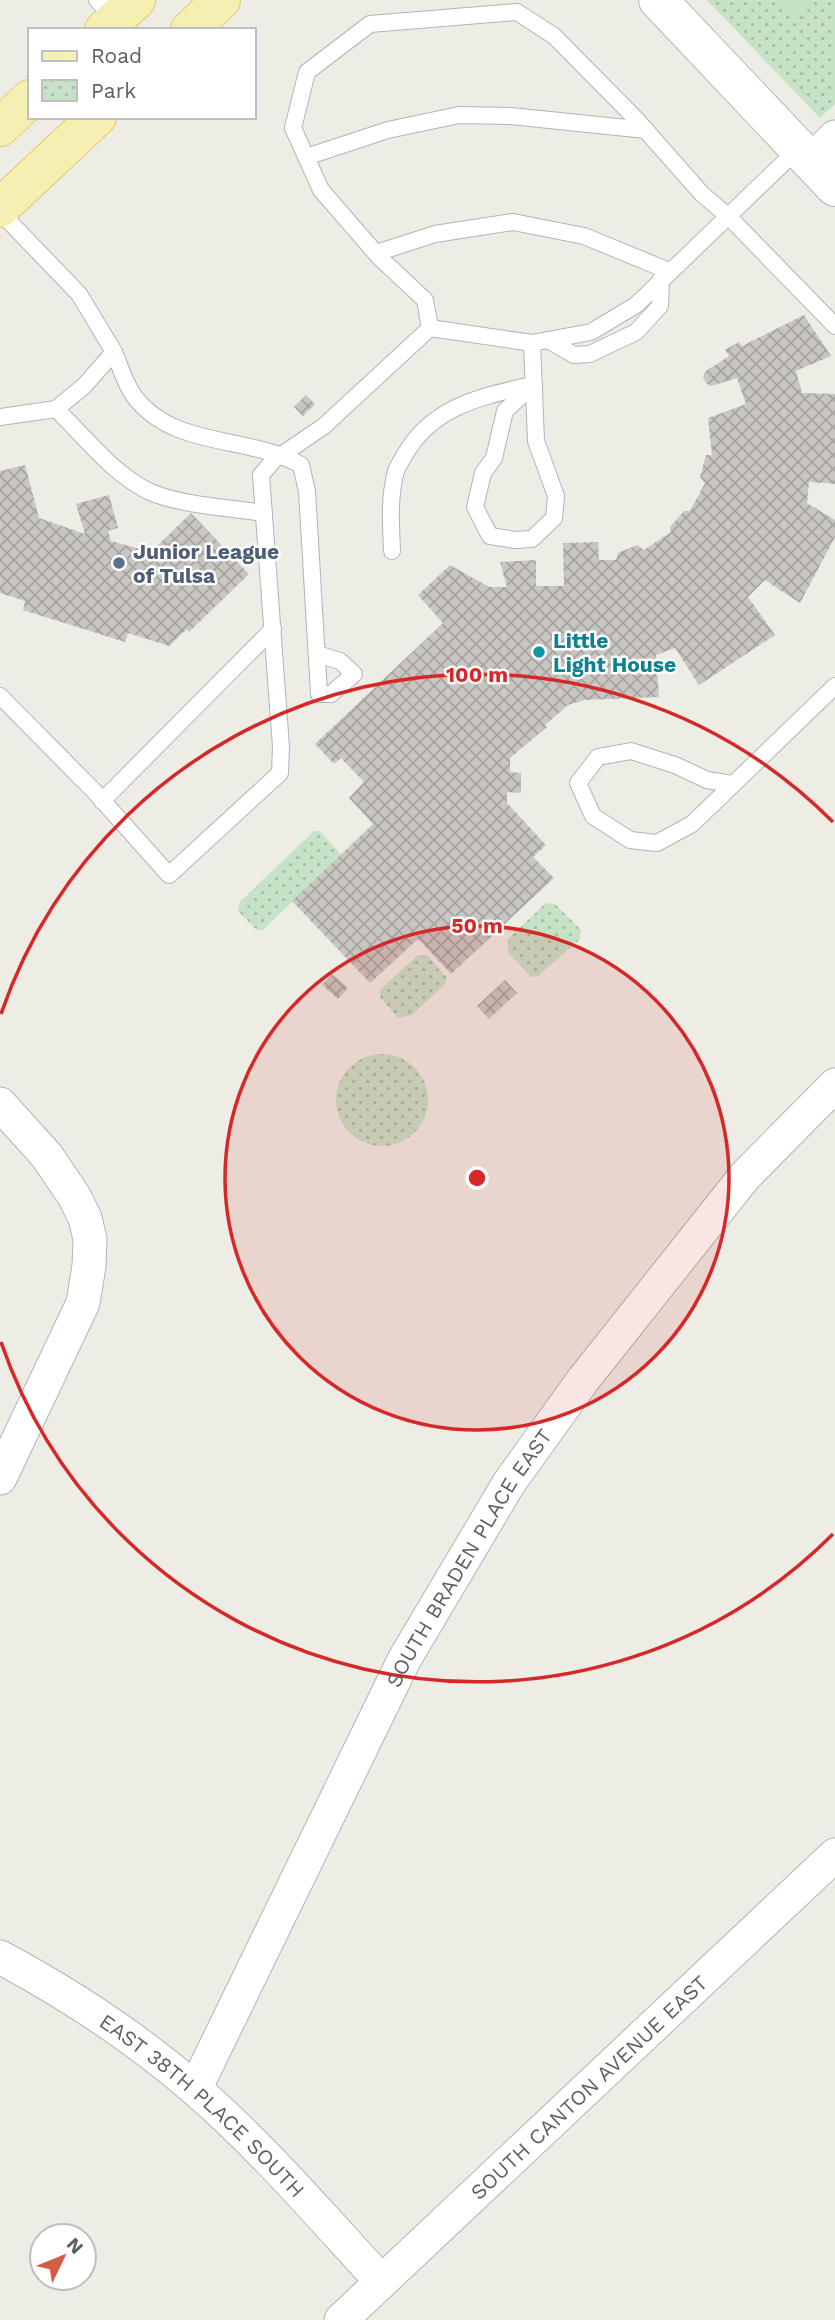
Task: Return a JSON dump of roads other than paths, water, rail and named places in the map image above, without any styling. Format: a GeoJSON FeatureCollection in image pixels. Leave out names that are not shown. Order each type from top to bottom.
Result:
{"type":"FeatureCollection","features":[{"type":"Feature","properties":{"kind":"main road"},"geometry":{"type":"LineString","coordinates":[[192,28],[221,0]]}},
{"type":"Feature","properties":{"kind":"main road"},"geometry":{"type":"LineString","coordinates":[[0,127],[28,101]]}},
{"type":"Feature","properties":{"kind":"main road"},"geometry":{"type":"LineString","coordinates":[[0,210],[95,119]]}},
{"type":"Feature","properties":{"kind":"street"},"geometry":{"type":"LineString","coordinates":[[658,0],[820,158]]}},
{"type":"Feature","properties":{"kind":"street","name":"SOUTH BRADEN PLACE EAST"},"geometry":{"type":"LineString","coordinates":[[195,2089],[404,1660],[509,1483],[583,1380],[745,1176],[835,1086]]}},
{"type":"Feature","properties":{"kind":"street"},"geometry":{"type":"LineString","coordinates":[[0,1104],[47,1156],[74,1196],[85,1217],[90,1239],[83,1303],[0,1478]]}},
{"type":"Feature","properties":{"kind":"street","name":"SOUTH CANTON AVENUE EAST"},"geometry":{"type":"LineString","coordinates":[[341,2320],[835,1855]]}},
{"type":"Feature","properties":{"kind":"street","name":"EAST 38TH PLACE SOUTH"},"geometry":{"type":"LineString","coordinates":[[0,1958],[50,1984],[126,2035],[195,2089],[274,2166],[381,2281]]}},
{"type":"Feature","properties":{"kind":"lane"},"geometry":{"type":"LineString","coordinates":[[430,328],[425,300],[376,253],[321,190],[293,128],[307,72],[370,24],[517,12],[554,36],[646,130],[702,194],[729,217],[835,326]]}},
{"type":"Feature","properties":{"kind":"lane"},"geometry":{"type":"LineString","coordinates":[[306,157],[388,130],[459,116],[511,116],[646,130]]}},
{"type":"Feature","properties":{"kind":"lane"},"geometry":{"type":"LineString","coordinates":[[540,341],[591,332],[636,305],[729,217],[820,158]]}},
{"type":"Feature","properties":{"kind":"lane"},"geometry":{"type":"LineString","coordinates":[[0,210],[79,294],[114,352],[133,395],[154,418],[192,435],[283,454],[301,465],[307,491],[317,654]]}},
{"type":"Feature","properties":{"kind":"lane"},"geometry":{"type":"LineString","coordinates":[[376,253],[435,234],[513,222],[584,236],[665,275]]}},
{"type":"Feature","properties":{"kind":"lane"},"geometry":{"type":"LineString","coordinates":[[0,695],[169,875],[280,773],[281,747],[261,475],[283,454],[324,426],[430,328],[540,341],[574,355],[590,354],[636,332],[660,306],[665,275]]}},
{"type":"Feature","properties":{"kind":"lane"},"geometry":{"type":"LineString","coordinates":[[534,384],[505,411],[494,458],[482,473],[475,507],[490,536],[515,540],[532,539],[554,518],[556,496],[536,441],[534,384],[540,341]]}},
{"type":"Feature","properties":{"kind":"lane"},"geometry":{"type":"LineString","coordinates":[[0,417],[56,409],[84,386],[114,352]]}},
{"type":"Feature","properties":{"kind":"lane"},"geometry":{"type":"LineString","coordinates":[[392,551],[391,502],[395,472],[412,440],[442,413],[481,396],[534,384]]}},
{"type":"Feature","properties":{"kind":"lane"},"geometry":{"type":"LineString","coordinates":[[56,409],[120,472],[149,491],[174,499],[264,513]]}},
{"type":"Feature","properties":{"kind":"lane"},"geometry":{"type":"LineString","coordinates":[[102,801],[273,629]]}},
{"type":"Feature","properties":{"kind":"lane"},"geometry":{"type":"LineString","coordinates":[[732,784],[707,780],[675,765],[631,751],[598,757],[578,783],[593,816],[629,840],[657,843],[692,824],[835,686]]}},
{"type":"Feature","properties":{"kind":"place","name":"Junior League of Tulsa"},"geometry":{"type":"Point","coordinates":[119,563]}},
{"type":"Feature","properties":{"kind":"place","name":"Little Light House"},"geometry":{"type":"Point","coordinates":[539,652]}}]}
